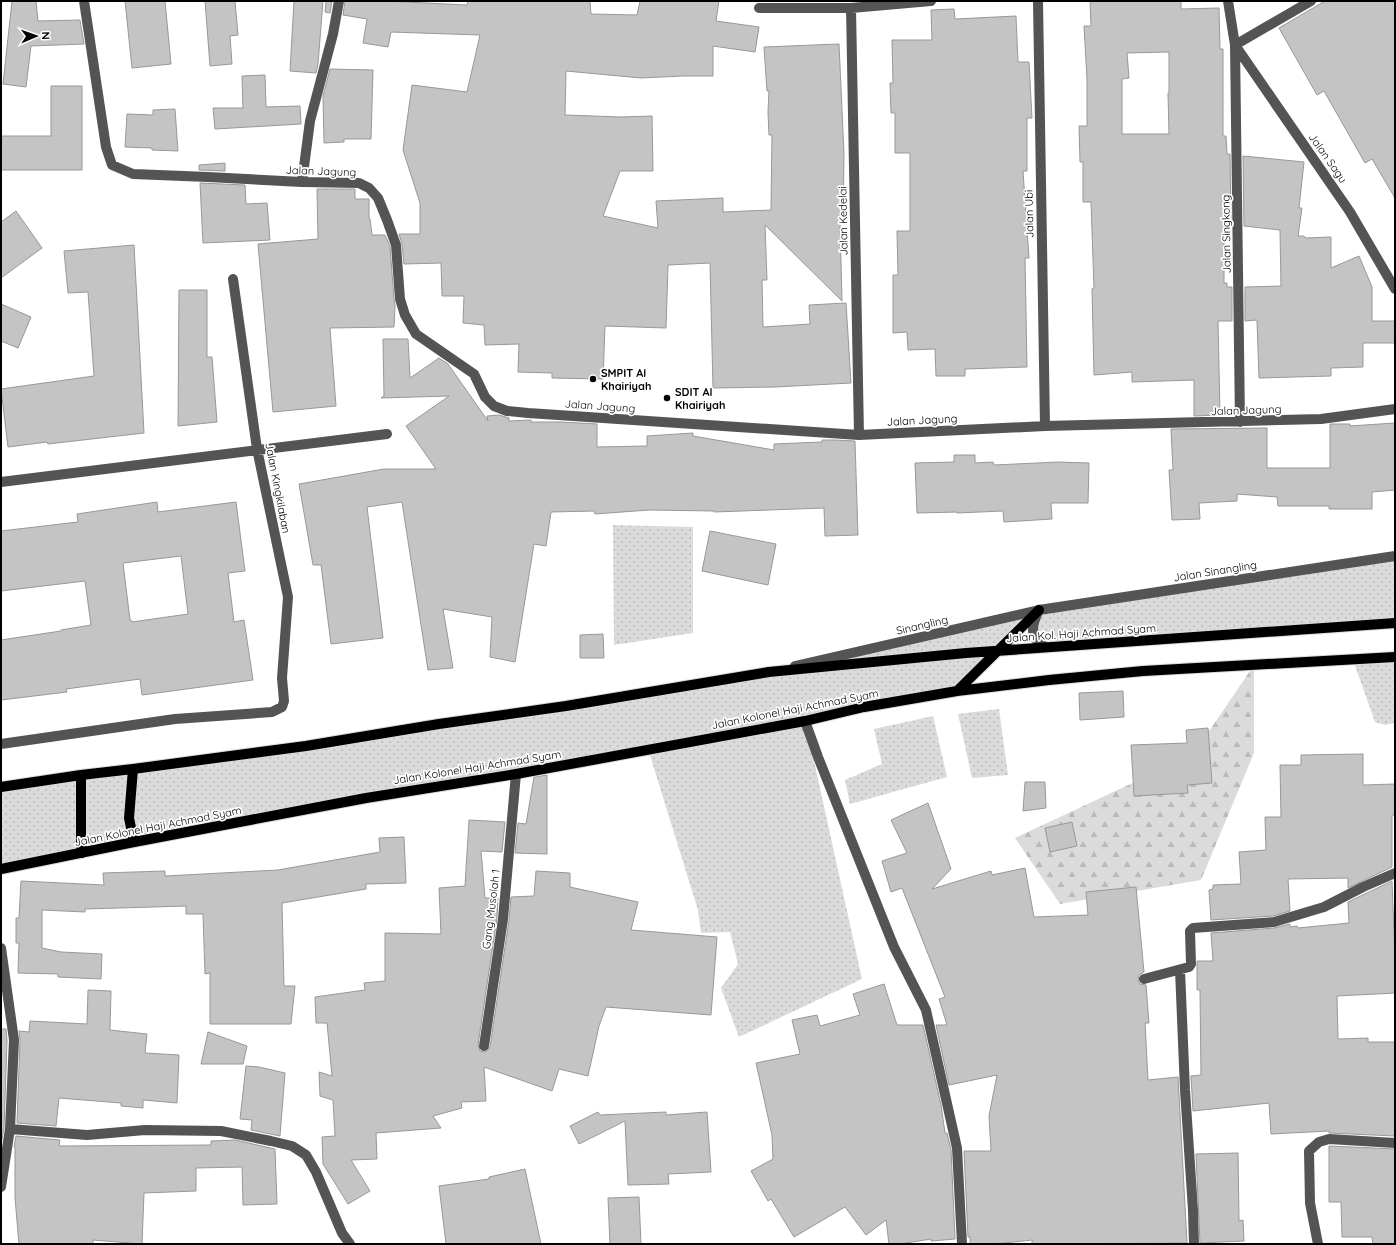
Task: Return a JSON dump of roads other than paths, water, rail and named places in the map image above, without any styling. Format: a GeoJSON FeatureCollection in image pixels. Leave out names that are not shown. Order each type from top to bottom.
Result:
{"type":"FeatureCollection","features":[{"type":"Feature","properties":{"kind":"main road"},"geometry":{"type":"LineString","coordinates":[[957,691],[1039,610]]}},
{"type":"Feature","properties":{"kind":"main road","name":"Jalan Kol. Haji Achmad Syam"},"geometry":{"type":"LineString","coordinates":[[769,672],[966,653],[1395,623]]}},
{"type":"Feature","properties":{"kind":"main road"},"geometry":{"type":"LineString","coordinates":[[957,691],[1143,671],[1395,658]]}},
{"type":"Feature","properties":{"kind":"main road"},"geometry":{"type":"LineString","coordinates":[[1,787],[306,746],[769,672]]}},
{"type":"Feature","properties":{"kind":"main road","name":"Jalan Kolonel Haji Achmad Syam"},"geometry":{"type":"LineString","coordinates":[[1,869],[402,791],[516,774],[957,691]]}},
{"type":"Feature","properties":{"kind":"main road"},"geometry":{"type":"LineString","coordinates":[[133,769],[129,818],[134,842]]}},
{"type":"Feature","properties":{"kind":"main road"},"geometry":{"type":"LineString","coordinates":[[82,775],[82,853]]}},
{"type":"Feature","properties":{"kind":"street","name":"Jalan Jagung"},"geometry":{"type":"LineString","coordinates":[[84,1],[106,147],[112,165],[133,174],[208,176],[302,182],[359,183],[370,188],[378,198],[396,245],[400,299],[405,315],[416,334],[474,374],[485,397],[494,406],[506,411],[859,435],[1045,426],[1321,419],[1395,409]]}},
{"type":"Feature","properties":{"kind":"street"},"geometry":{"type":"LineString","coordinates":[[302,182],[310,121],[339,1]]}},
{"type":"Feature","properties":{"kind":"street"},"geometry":{"type":"LineString","coordinates":[[759,8],[851,8],[931,1]]}},
{"type":"Feature","properties":{"kind":"street","name":"Jalan Ubi"},"geometry":{"type":"LineString","coordinates":[[1038,1],[1045,426]]}},
{"type":"Feature","properties":{"kind":"street","name":"Jalan Singkong"},"geometry":{"type":"LineString","coordinates":[[1228,1],[1235,45],[1240,422]]}},
{"type":"Feature","properties":{"kind":"street"},"geometry":{"type":"LineString","coordinates":[[1306,1],[1311,1]]}},
{"type":"Feature","properties":{"kind":"street"},"geometry":{"type":"LineString","coordinates":[[1235,45],[1311,1]]}},
{"type":"Feature","properties":{"kind":"street","name":"Jalan Kedelai"},"geometry":{"type":"LineString","coordinates":[[851,8],[859,435]]}},
{"type":"Feature","properties":{"kind":"street","name":"Jalan Sagu"},"geometry":{"type":"LineString","coordinates":[[1235,45],[1350,212],[1395,289]]}},
{"type":"Feature","properties":{"kind":"street","name":"Jalan Kingkilaban"},"geometry":{"type":"LineString","coordinates":[[1,744],[175,719],[272,712],[282,707],[284,701],[282,678],[288,597],[257,449],[233,279]]}},
{"type":"Feature","properties":{"kind":"street"},"geometry":{"type":"LineString","coordinates":[[1,482],[387,434]]}},
{"type":"Feature","properties":{"kind":"street","name":"Jalan Sinangling"},"geometry":{"type":"LineString","coordinates":[[1039,610],[1395,556]]}},
{"type":"Feature","properties":{"kind":"street"},"geometry":{"type":"LineString","coordinates":[[1039,610],[1034,619],[1033,628],[1038,643],[1045,647]]}},
{"type":"Feature","properties":{"kind":"street","name":"Sinangling"},"geometry":{"type":"LineString","coordinates":[[769,672],[1039,610]]}},
{"type":"Feature","properties":{"kind":"street"},"geometry":{"type":"LineString","coordinates":[[805,720],[818,757],[894,947],[926,1010],[957,1148],[962,1244]]}},
{"type":"Feature","properties":{"kind":"street","name":"Gang Musolah 1"},"geometry":{"type":"LineString","coordinates":[[484,1046],[503,920],[516,774]]}},
{"type":"Feature","properties":{"kind":"street"},"geometry":{"type":"LineString","coordinates":[[1144,979],[1189,967],[1191,964],[1190,931],[1193,928],[1274,922],[1324,907],[1395,873]]}},
{"type":"Feature","properties":{"kind":"street"},"geometry":{"type":"LineString","coordinates":[[1,948],[5,999],[14,1040],[10,1129],[1,1187]]}},
{"type":"Feature","properties":{"kind":"street"},"geometry":{"type":"LineString","coordinates":[[1180,970],[1194,1244]]}},
{"type":"Feature","properties":{"kind":"street"},"geometry":{"type":"LineString","coordinates":[[10,1129],[88,1135],[145,1130],[221,1131],[271,1140],[292,1146],[306,1155],[319,1179],[342,1233],[350,1244]]}},
{"type":"Feature","properties":{"kind":"street"},"geometry":{"type":"LineString","coordinates":[[1318,1244],[1310,1203],[1309,1151],[1319,1142],[1330,1140],[1395,1143]]}},
{"type":"Feature","properties":{"kind":"place","name":"SMPIT Al Khairiyah"},"geometry":{"type":"Point","coordinates":[593,379]}},
{"type":"Feature","properties":{"kind":"place","name":"SDIT Al Khairiyah"},"geometry":{"type":"Point","coordinates":[667,398]}}]}
